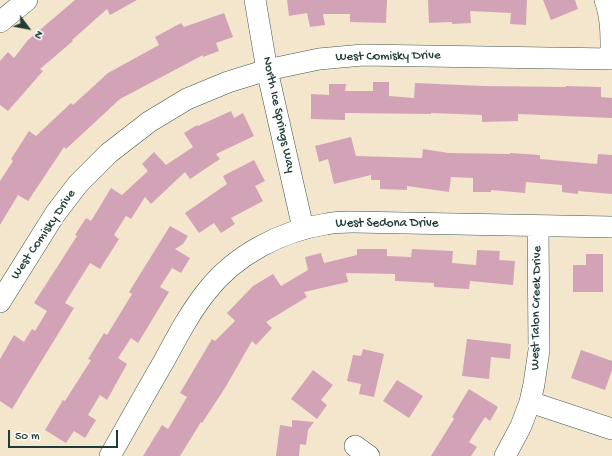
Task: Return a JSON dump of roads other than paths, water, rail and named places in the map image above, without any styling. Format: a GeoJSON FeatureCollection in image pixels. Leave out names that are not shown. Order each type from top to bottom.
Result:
{"type":"FeatureCollection","features":[{"type":"Feature","properties":{"kind":"street"},"geometry":{"type":"LineString","coordinates":[[0,22],[27,0]]}},
{"type":"Feature","properties":{"kind":"street","name":"North Ice Springs Way"},"geometry":{"type":"LineString","coordinates":[[255,0],[267,70],[303,228]]}},
{"type":"Feature","properties":{"kind":"street"},"geometry":{"type":"LineString","coordinates":[[605,0],[608,7],[611,27],[612,60]]}},
{"type":"Feature","properties":{"kind":"street","name":"West Comisky Drive"},"geometry":{"type":"LineString","coordinates":[[0,302],[55,214],[78,184],[109,153],[149,122],[187,99],[228,82],[267,70],[319,59],[363,55],[612,60]]}},
{"type":"Feature","properties":{"kind":"street","name":"West Sedona Drive"},"geometry":{"type":"LineString","coordinates":[[110,456],[189,315],[207,290],[227,269],[250,252],[276,238],[303,228],[326,224],[353,222],[612,227]]}},
{"type":"Feature","properties":{"kind":"street","name":"West Talon Creek Drive"},"geometry":{"type":"LineString","coordinates":[[505,456],[521,426],[530,402],[539,350],[538,226]]}},
{"type":"Feature","properties":{"kind":"street"},"geometry":{"type":"LineString","coordinates":[[530,402],[612,429]]}}]}
